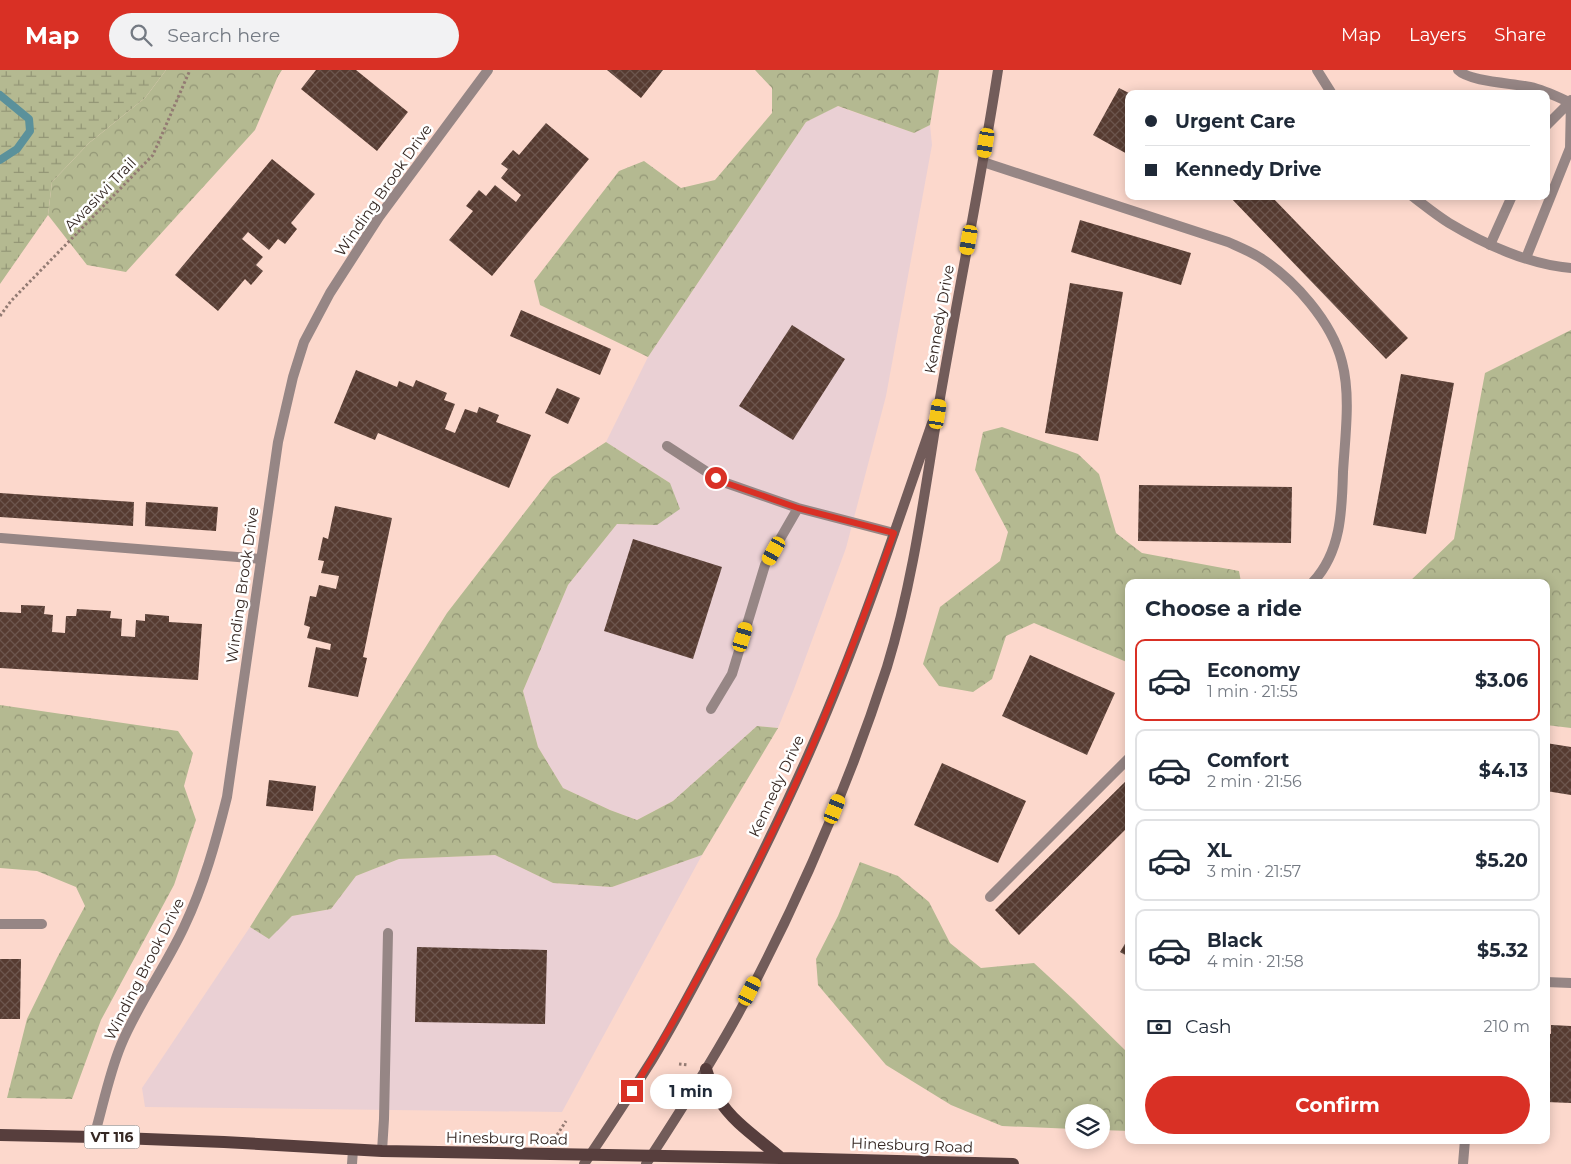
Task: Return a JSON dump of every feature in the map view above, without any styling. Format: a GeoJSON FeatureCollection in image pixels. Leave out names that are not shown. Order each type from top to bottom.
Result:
{"type":"FeatureCollection","features":[{"type":"Feature","properties":{"kind":"main road","name":"Kennedy Drive"},"geometry":{"type":"LineString","coordinates":[[648,1160],[706,1069],[742,1007],[783,927],[822,842],[855,760],[888,664],[914,559],[998,70]]}},
{"type":"Feature","properties":{"kind":"main road","name":"Kennedy Drive"},"geometry":{"type":"LineString","coordinates":[[587,1160],[652,1059],[694,984],[733,912],[814,743],[894,533],[941,396]]}},
{"type":"Feature","properties":{"kind":"main road"},"geometry":{"type":"LineString","coordinates":[[706,1069],[717,1096],[724,1107],[738,1123],[781,1158]]}},
{"type":"Feature","properties":{"kind":"main road","name":"Hinesburg Road"},"geometry":{"type":"LineString","coordinates":[[0,1135],[94,1137],[353,1150],[491,1154],[587,1160],[781,1158],[1013,1164]]}},
{"type":"Feature","properties":{"kind":"main road"},"geometry":{"type":"LineString","coordinates":[[491,1154],[503,1164]]}},
{"type":"Feature","properties":{"kind":"main road"},"geometry":{"type":"LineString","coordinates":[[750,1164],[764,1158]]}},
{"type":"Feature","properties":{"kind":"street","name":"Winding Brook Drive"},"geometry":{"type":"LineString","coordinates":[[94,1137],[112,1070],[121,1045],[184,927],[216,842],[227,797],[278,442],[293,377],[304,342],[330,293],[379,217],[488,70]]}},
{"type":"Feature","properties":{"kind":"street"},"geometry":{"type":"LineString","coordinates":[[1317,70],[1330,90]]}},
{"type":"Feature","properties":{"kind":"street"},"geometry":{"type":"LineString","coordinates":[[1458,70],[1463,75],[1540,90]]}},
{"type":"Feature","properties":{"kind":"street"},"geometry":{"type":"LineString","coordinates":[[1550,93],[1571,101]]}},
{"type":"Feature","properties":{"kind":"street"},"geometry":{"type":"LineString","coordinates":[[1550,122],[1571,101]]}},
{"type":"Feature","properties":{"kind":"street"},"geometry":{"type":"LineString","coordinates":[[1550,198],[1570,148],[1571,101]]}},
{"type":"Feature","properties":{"kind":"street"},"geometry":{"type":"LineString","coordinates":[[983,162],[1228,242],[1260,258],[1287,279],[1312,306],[1330,331],[1342,362],[1346,395],[1339,532],[1331,556],[1315,579]]}},
{"type":"Feature","properties":{"kind":"street"},"geometry":{"type":"LineString","coordinates":[[1417,200],[1448,223],[1490,245],[1526,258],[1571,268]]}},
{"type":"Feature","properties":{"kind":"street"},"geometry":{"type":"LineString","coordinates":[[1490,245],[1510,200]]}},
{"type":"Feature","properties":{"kind":"street"},"geometry":{"type":"LineString","coordinates":[[1526,258],[1549,200]]}},
{"type":"Feature","properties":{"kind":"street"},"geometry":{"type":"LineString","coordinates":[[667,446],[726,483],[798,508],[894,533]]}},
{"type":"Feature","properties":{"kind":"street"},"geometry":{"type":"LineString","coordinates":[[711,708],[732,674],[766,565],[798,508]]}},
{"type":"Feature","properties":{"kind":"street"},"geometry":{"type":"LineString","coordinates":[[1,538],[261,559]]}},
{"type":"Feature","properties":{"kind":"street"},"geometry":{"type":"LineString","coordinates":[[990,897],[1125,762]]}},
{"type":"Feature","properties":{"kind":"street"},"geometry":{"type":"LineString","coordinates":[[0,924],[42,924]]}},
{"type":"Feature","properties":{"kind":"street"},"geometry":{"type":"LineString","coordinates":[[382,1151],[388,933]]}},
{"type":"Feature","properties":{"kind":"street"},"geometry":{"type":"LineString","coordinates":[[1550,982],[1571,983]]}},
{"type":"Feature","properties":{"kind":"street"},"geometry":{"type":"LineString","coordinates":[[1463,1164],[1464,1144]]}},
{"type":"Feature","properties":{"kind":"street"},"geometry":{"type":"LineString","coordinates":[[352,1164],[353,1150]]}},
{"type":"Feature","properties":{"kind":"path","name":"Awasiwi Trail"},"geometry":{"type":"LineString","coordinates":[[0,316],[11,301],[154,155],[190,70]]}},
{"type":"Feature","properties":{"kind":"shaded area"},"geometry":{"type":"Polygon","coordinates":[[[837,106],[914,133],[930,125],[932,145],[886,396],[846,548],[778,728],[757,726],[673,801],[637,820],[610,810],[563,788],[538,747],[523,691],[568,585],[617,524],[657,525],[670,483],[606,442],[648,357],[806,122],[837,106]]]}},
{"type":"Feature","properties":{"kind":"shaded area"},"geometry":{"type":"Polygon","coordinates":[[[495,855],[553,883],[612,887],[702,855],[562,1112],[145,1107],[142,1088],[250,927],[269,938],[292,916],[331,909],[356,876],[399,859],[495,855]]]}},
{"type":"Feature","properties":{"kind":"green space"},"geometry":{"type":"Polygon","coordinates":[[[0,70],[166,70],[145,98],[89,143],[52,182],[48,215],[0,284],[0,70]]]}},
{"type":"Feature","properties":{"kind":"green space"},"geometry":{"type":"Polygon","coordinates":[[[166,70],[282,70],[255,130],[126,272],[87,265],[48,215],[52,182],[89,143],[145,98],[166,70]]]}},
{"type":"Feature","properties":{"kind":"green space"},"geometry":{"type":"Polygon","coordinates":[[[755,70],[939,70],[930,125],[914,133],[838,106],[806,122],[648,357],[540,305],[534,281],[619,171],[644,161],[681,188],[715,180],[772,113],[772,88],[755,70]]]}},
{"type":"Feature","properties":{"kind":"green space"},"geometry":{"type":"Polygon","coordinates":[[[1571,330],[1571,728],[1550,725],[1550,579],[1412,579],[1454,539],[1485,373],[1571,330]]]}},
{"type":"Feature","properties":{"kind":"green space"},"geometry":{"type":"Polygon","coordinates":[[[1002,427],[1078,454],[1099,474],[1116,533],[1142,553],[1239,571],[1240,579],[1125,579],[1125,661],[1034,623],[1006,636],[992,679],[973,692],[939,686],[923,664],[940,607],[1000,561],[1008,532],[975,470],[983,432],[1002,427]]]}},
{"type":"Feature","properties":{"kind":"green space"},"geometry":{"type":"Polygon","coordinates":[[[606,442],[670,483],[680,509],[657,525],[617,524],[568,585],[523,691],[538,747],[563,788],[610,810],[637,820],[673,801],[757,726],[778,728],[702,855],[612,887],[553,883],[495,855],[399,859],[356,876],[331,909],[292,916],[269,939],[250,927],[447,613],[552,477],[606,442]]]}},
{"type":"Feature","properties":{"kind":"green space"},"geometry":{"type":"Polygon","coordinates":[[[0,705],[178,731],[193,753],[184,786],[196,820],[174,885],[101,1020],[72,1099],[7,1098],[27,1019],[85,906],[76,887],[37,871],[0,868],[0,705]]]}},
{"type":"Feature","properties":{"kind":"green space"},"geometry":{"type":"Polygon","coordinates":[[[860,862],[898,876],[929,902],[950,943],[981,968],[1034,963],[1125,1050],[1125,1131],[1110,1130],[1110,1104],[1065,1104],[1065,1129],[1002,1126],[951,1105],[886,1065],[818,985],[816,959],[838,916],[860,862]]]}},
{"type":"Feature","properties":{"kind":"building"},"geometry":{"type":"Polygon","coordinates":[[[316,70],[356,70],[408,112],[377,151],[301,89],[316,70]]]}},
{"type":"Feature","properties":{"kind":"building"},"geometry":{"type":"Polygon","coordinates":[[[607,70],[663,70],[641,98],[607,70]]]}},
{"type":"Feature","properties":{"kind":"building"},"geometry":{"type":"Polygon","coordinates":[[[1119,88],[1125,91],[1125,153],[1093,135],[1119,88]]]}},
{"type":"Feature","properties":{"kind":"building"},"geometry":{"type":"Polygon","coordinates":[[[546,123],[589,159],[492,276],[449,240],[473,211],[466,206],[479,190],[486,196],[495,185],[516,202],[521,195],[501,178],[508,169],[501,164],[513,150],[519,155],[546,123]]]}},
{"type":"Feature","properties":{"kind":"building"},"geometry":{"type":"Polygon","coordinates":[[[272,159],[315,194],[291,223],[297,229],[285,244],[278,239],[269,250],[248,232],[242,239],[263,257],[256,265],[263,271],[251,285],[245,279],[218,311],[175,275],[272,159]]]}},
{"type":"Feature","properties":{"kind":"building"},"geometry":{"type":"Polygon","coordinates":[[[1233,200],[1275,200],[1408,338],[1386,359],[1233,200]]]}},
{"type":"Feature","properties":{"kind":"building"},"geometry":{"type":"Polygon","coordinates":[[[1080,220],[1191,253],[1181,285],[1071,252],[1080,220]]]}},
{"type":"Feature","properties":{"kind":"building"},"geometry":{"type":"Polygon","coordinates":[[[1070,283],[1123,292],[1098,441],[1045,433],[1070,283]]]}},
{"type":"Feature","properties":{"kind":"building"},"geometry":{"type":"Polygon","coordinates":[[[521,310],[611,349],[600,375],[510,336],[521,310]]]}},
{"type":"Feature","properties":{"kind":"building"},"geometry":{"type":"Polygon","coordinates":[[[792,325],[845,359],[793,440],[739,406],[792,325]]]}},
{"type":"Feature","properties":{"kind":"building"},"geometry":{"type":"Polygon","coordinates":[[[356,370],[397,387],[399,381],[413,387],[416,380],[447,393],[444,400],[455,404],[445,429],[455,433],[465,409],[477,413],[479,407],[499,415],[496,422],[531,435],[509,488],[378,433],[375,440],[334,423],[356,370]]]}},
{"type":"Feature","properties":{"kind":"building"},"geometry":{"type":"Polygon","coordinates":[[[1401,374],[1454,383],[1426,534],[1373,525],[1401,374]]]}},
{"type":"Feature","properties":{"kind":"building"},"geometry":{"type":"Polygon","coordinates":[[[557,388],[580,398],[568,424],[545,413],[557,388]]]}},
{"type":"Feature","properties":{"kind":"building"},"geometry":{"type":"Polygon","coordinates":[[[1139,485],[1292,487],[1291,543],[1138,541],[1139,485]]]}},
{"type":"Feature","properties":{"kind":"building"},"geometry":{"type":"Polygon","coordinates":[[[0,493],[134,502],[133,526],[0,517],[0,493]]]}},
{"type":"Feature","properties":{"kind":"building"},"geometry":{"type":"Polygon","coordinates":[[[146,502],[218,507],[216,531],[145,526],[146,502]]]}},
{"type":"Feature","properties":{"kind":"building"},"geometry":{"type":"Polygon","coordinates":[[[335,506],[392,518],[363,657],[367,658],[358,697],[308,687],[316,647],[330,650],[331,644],[307,638],[310,627],[304,625],[310,596],[316,597],[319,585],[336,589],[339,576],[321,573],[324,561],[318,560],[323,537],[328,539],[335,506]]]}},
{"type":"Feature","properties":{"kind":"building"},"geometry":{"type":"Polygon","coordinates":[[[633,539],[722,567],[693,659],[604,631],[633,539]]]}},
{"type":"Feature","properties":{"kind":"building"},"geometry":{"type":"Polygon","coordinates":[[[21,605],[45,606],[44,614],[53,615],[52,632],[65,633],[66,616],[76,616],[77,609],[111,611],[110,618],[122,619],[121,636],[135,637],[136,620],[145,621],[145,614],[169,616],[169,622],[202,624],[198,680],[0,668],[0,612],[21,613],[21,605]]]}},
{"type":"Feature","properties":{"kind":"building"},"geometry":{"type":"Polygon","coordinates":[[[1030,655],[1115,693],[1087,755],[1002,716],[1030,655]]]}},
{"type":"Feature","properties":{"kind":"building"},"geometry":{"type":"Polygon","coordinates":[[[1550,744],[1571,747],[1571,795],[1550,792],[1550,744]]]}},
{"type":"Feature","properties":{"kind":"building"},"geometry":{"type":"Polygon","coordinates":[[[942,763],[1026,801],[998,863],[914,825],[942,763]]]}},
{"type":"Feature","properties":{"kind":"building"},"geometry":{"type":"Polygon","coordinates":[[[269,780],[316,786],[313,811],[266,806],[269,780]]]}},
{"type":"Feature","properties":{"kind":"building"},"geometry":{"type":"Polygon","coordinates":[[[1125,782],[1125,830],[1019,935],[995,910],[1125,782]]]}},
{"type":"Feature","properties":{"kind":"building"},"geometry":{"type":"Polygon","coordinates":[[[1125,944],[1125,955],[1120,952],[1125,944]]]}},
{"type":"Feature","properties":{"kind":"building"},"geometry":{"type":"Polygon","coordinates":[[[417,947],[547,950],[545,1024],[415,1022],[417,947]]]}},
{"type":"Feature","properties":{"kind":"building"},"geometry":{"type":"Polygon","coordinates":[[[0,959],[21,959],[20,1019],[0,1019],[0,959]]]}},
{"type":"Feature","properties":{"kind":"building"},"geometry":{"type":"Polygon","coordinates":[[[1551,1025],[1571,1026],[1571,1103],[1550,1102],[1551,1025]]]}},
{"type":"Feature","properties":{"kind":"waterway"},"geometry":{"type":"LineString","coordinates":[[0,95],[29,119],[30,131],[17,149],[0,160]]}},
{"type":"Feature","properties":{"kind":"route"},"geometry":{"type":"LineString","coordinates":[[632,1091],[652,1059],[733,912],[814,743],[894,533],[798,508],[716,478]]}}]}
